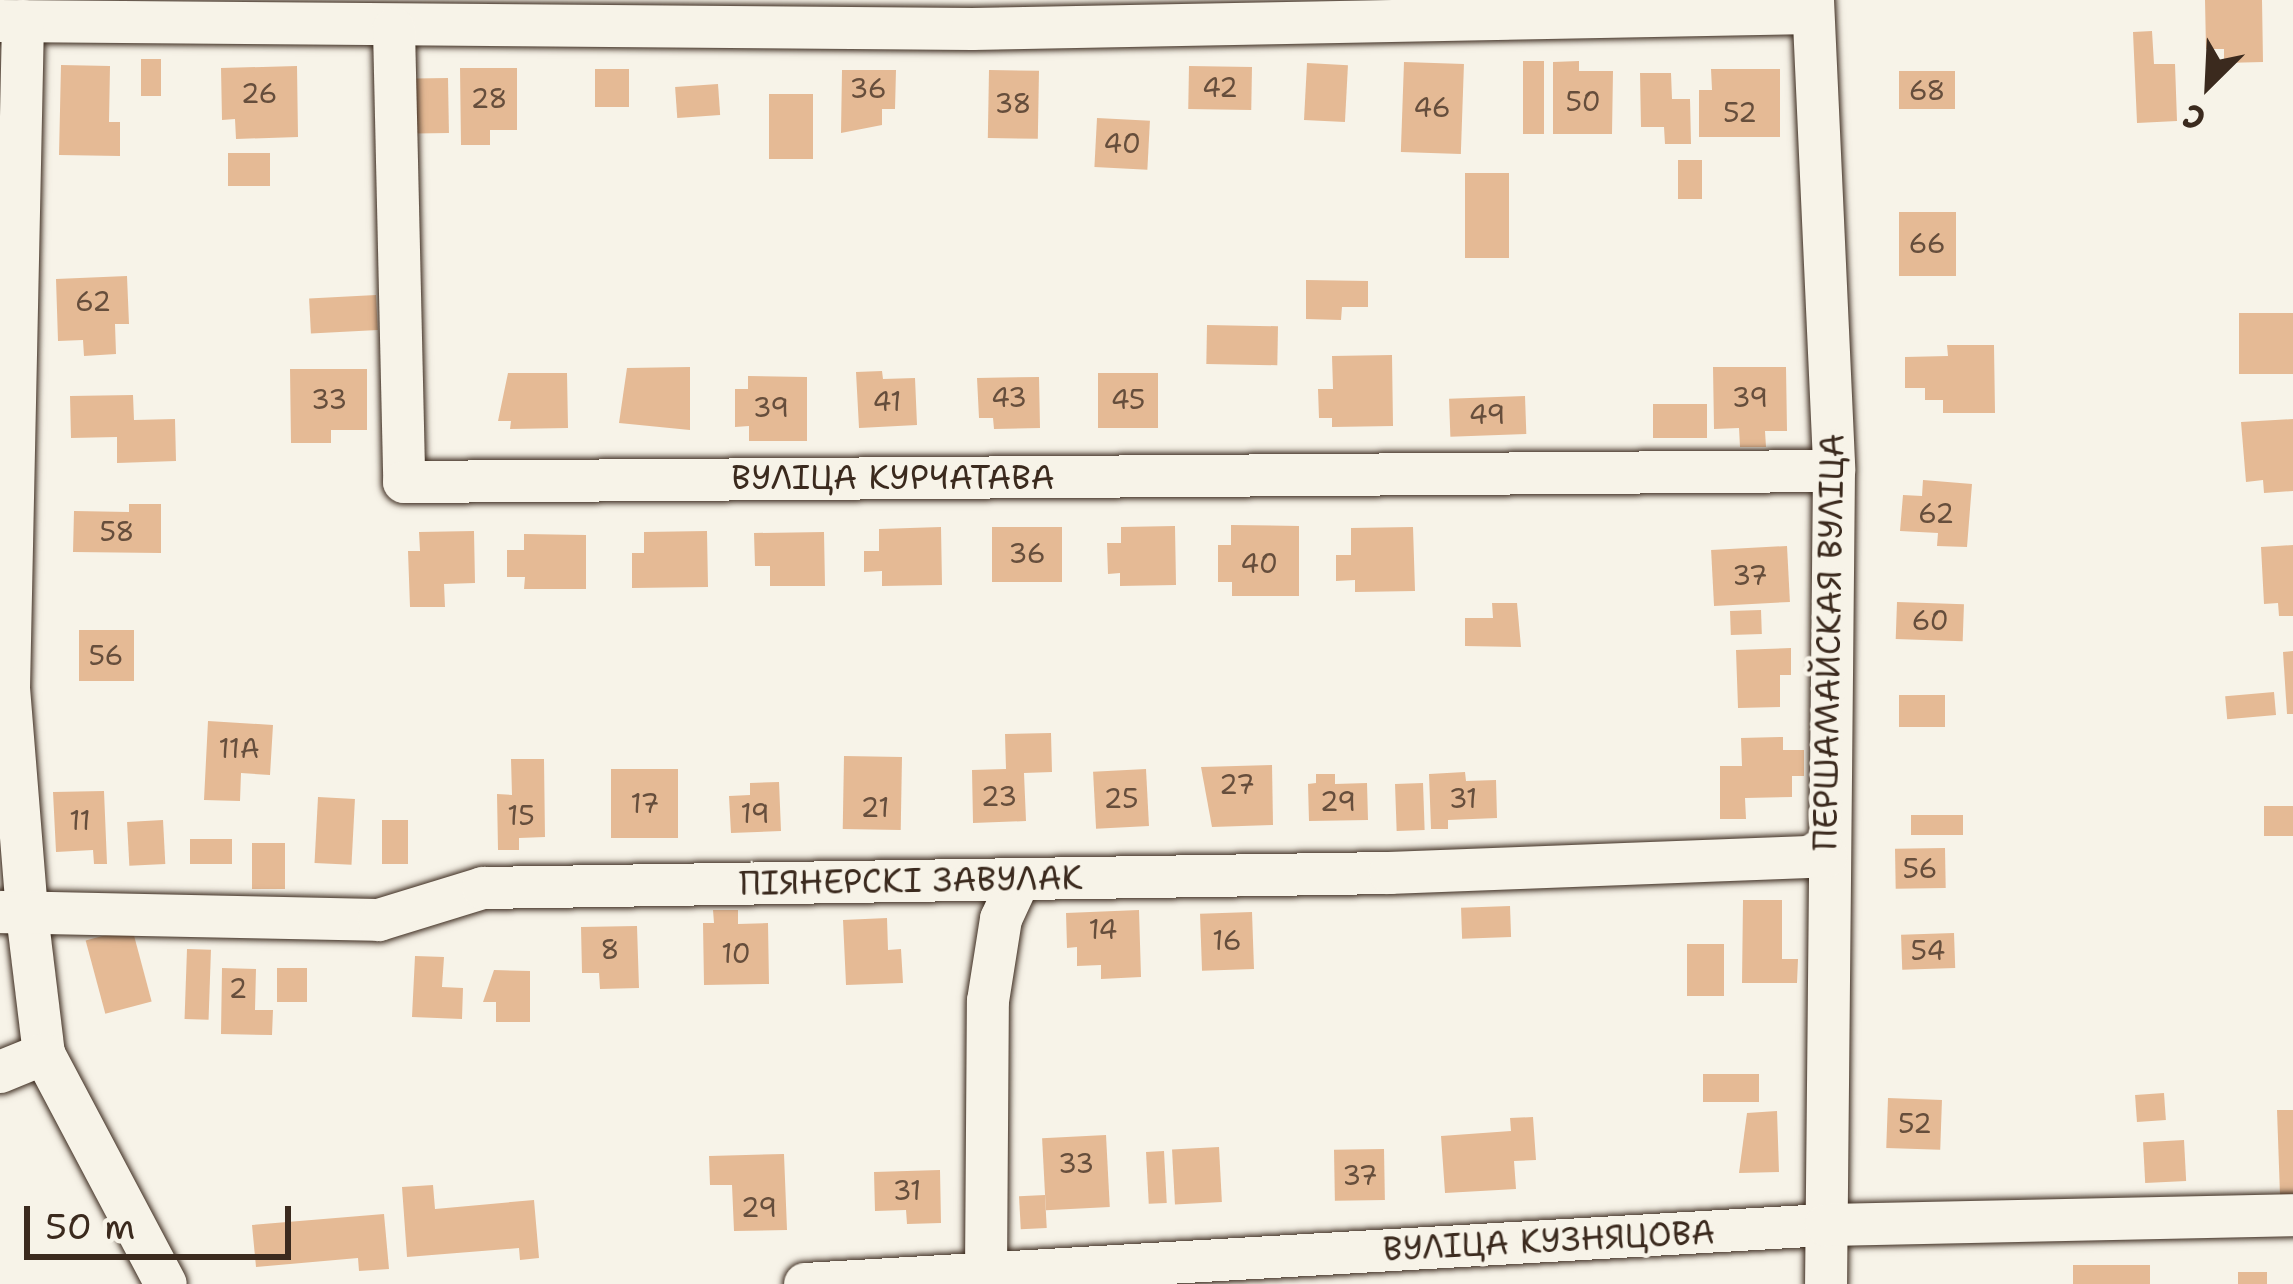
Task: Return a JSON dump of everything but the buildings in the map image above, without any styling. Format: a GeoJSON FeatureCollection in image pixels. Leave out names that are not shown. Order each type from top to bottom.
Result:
{"type":"FeatureCollection","features":[{"type":"Feature","properties":{"kind":"street"},"geometry":{"type":"LineString","coordinates":[[166,1284],[44,1054],[14,913],[9,688],[12,21],[394,29],[975,15],[1813,7]]}},
{"type":"Feature","properties":{"kind":"street","name":"ПЕРШАМАЙСКАЯ ВУЛІЦА"},"geometry":{"type":"LineString","coordinates":[[1813,7],[1834,471],[1826,1284]]}},
{"type":"Feature","properties":{"kind":"street","name":"ВУЛІЦА КУРЧАТАВА"},"geometry":{"type":"LineString","coordinates":[[394,29],[404,482],[1834,471]]}},
{"type":"Feature","properties":{"kind":"street","name":"ПІЯНЕРСКІ ЗАВУЛАК"},"geometry":{"type":"LineString","coordinates":[[14,913],[379,920],[483,888],[1019,880],[1827,856]]}},
{"type":"Feature","properties":{"kind":"street"},"geometry":{"type":"LineString","coordinates":[[986,1273],[988,1001],[1001,919],[1019,880]]}},
{"type":"Feature","properties":{"kind":"street"},"geometry":{"type":"LineString","coordinates":[[0,1072],[44,1054]]}},
{"type":"Feature","properties":{"kind":"street","name":"ВУЛІЦА КУЗНЯЦОВА"},"geometry":{"type":"LineString","coordinates":[[805,1284],[1826,1225],[2293,1214]]}}]}
